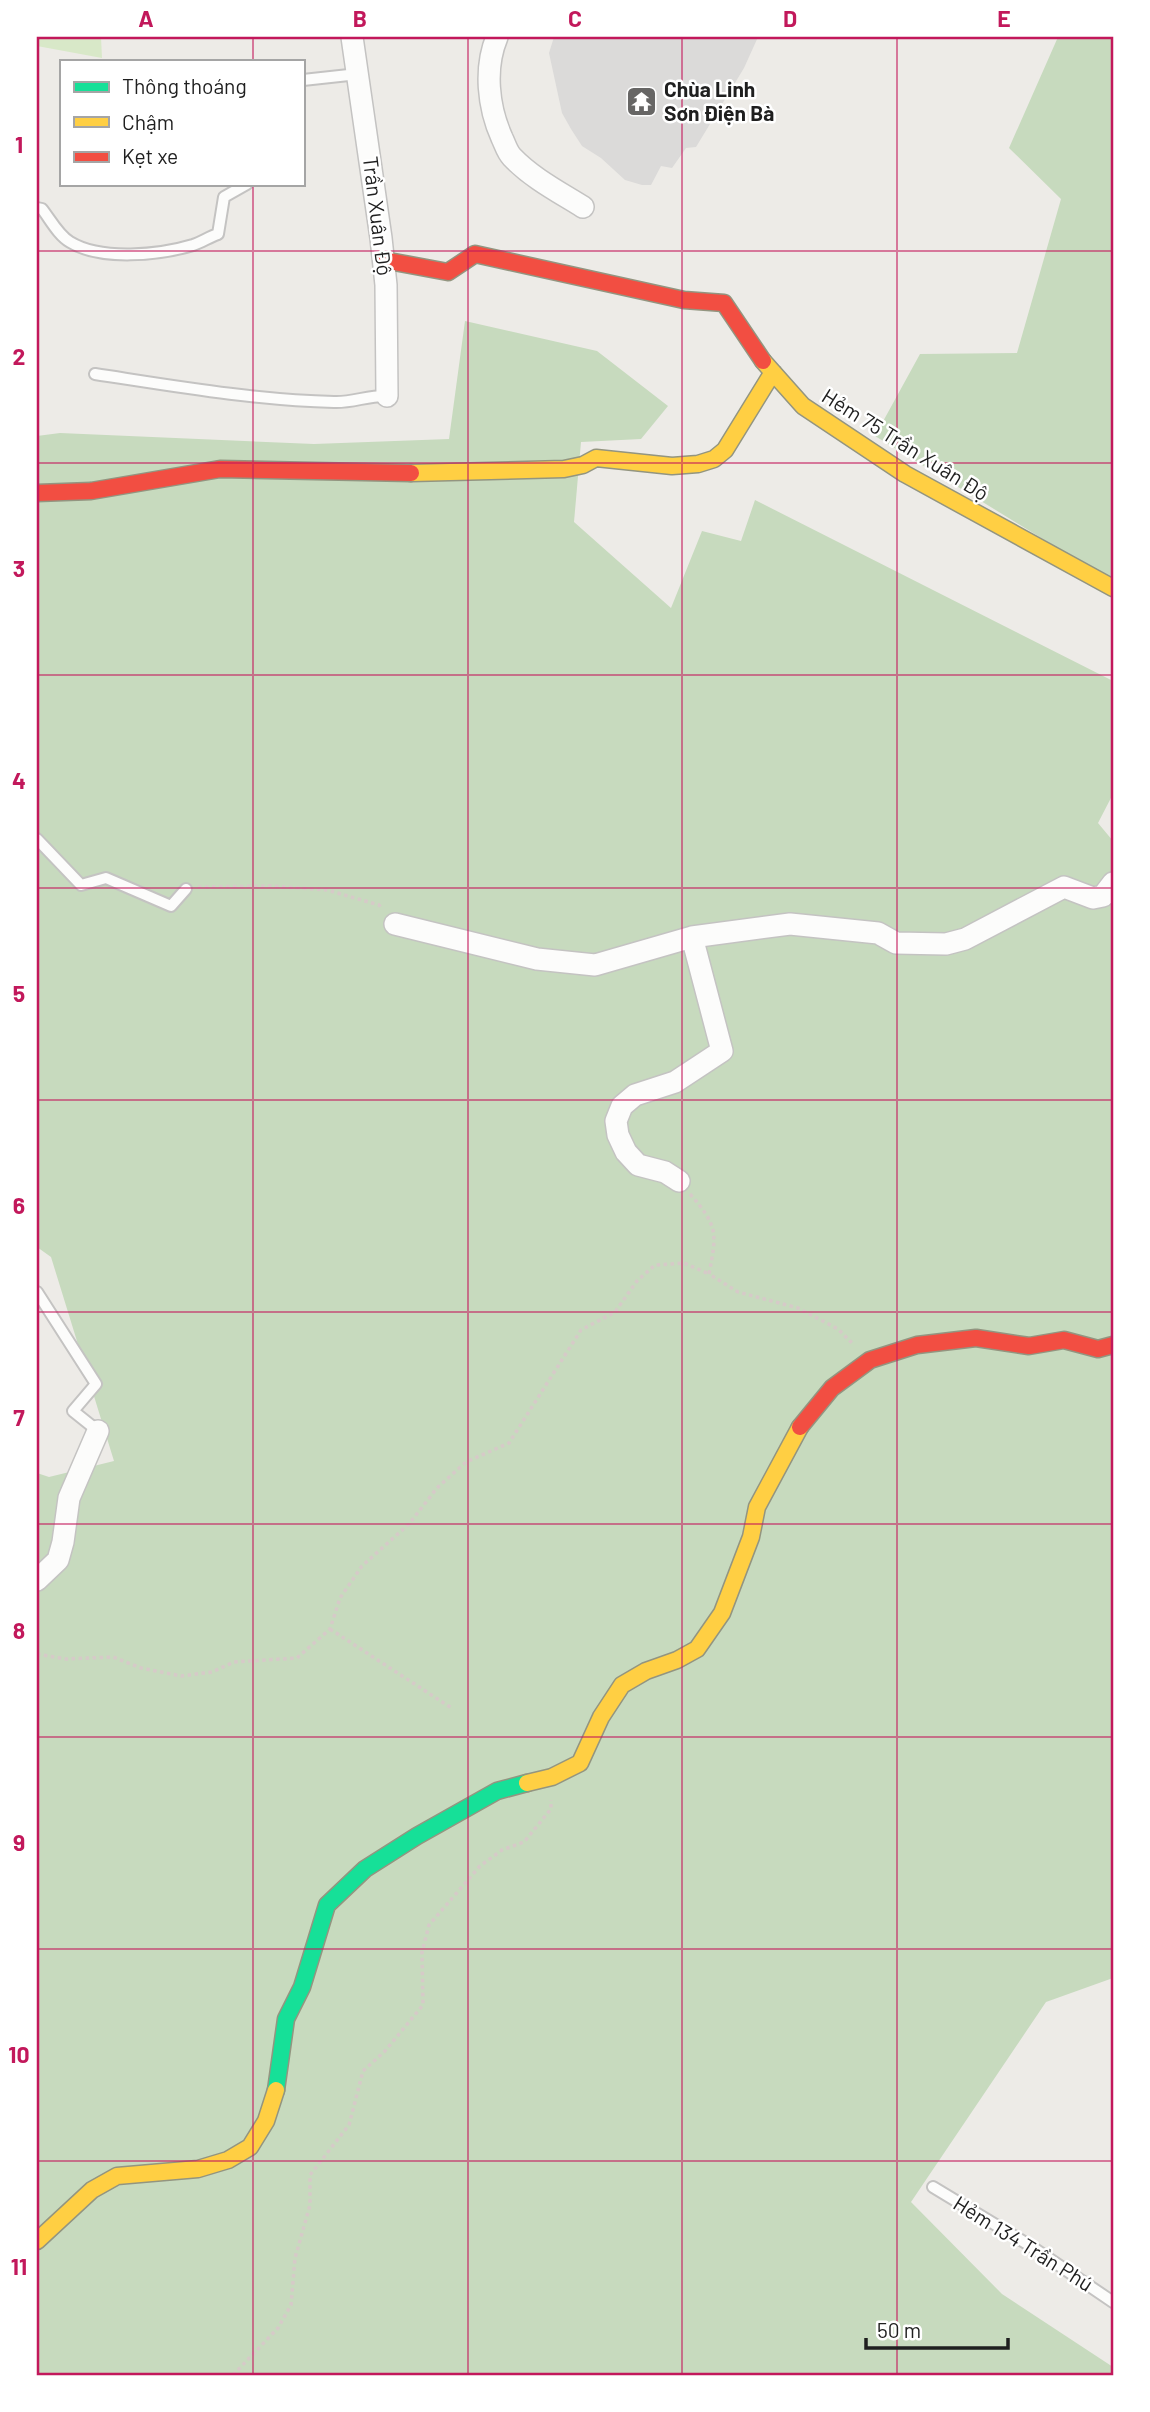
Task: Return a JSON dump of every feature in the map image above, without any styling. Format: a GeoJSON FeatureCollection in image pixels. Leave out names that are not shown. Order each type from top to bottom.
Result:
{"type":"FeatureCollection","features":[{"type":"Feature","properties":{"kind":"street","name":"Trần Xuân Độ"},"geometry":{"type":"LineString","coordinates":[[352,37],[383,260],[387,396]]}},
{"type":"Feature","properties":{"kind":"street"},"geometry":{"type":"LineString","coordinates":[[498,37],[491,51],[489,79],[495,121],[510,155],[547,185],[583,207]]}},
{"type":"Feature","properties":{"kind":"street","name":"Hẻm 75 Trần Xuân Độ"},"geometry":{"type":"LineString","coordinates":[[383,260],[448,272],[475,254],[684,300],[724,303],[773,372],[803,406],[905,474],[1113,588]]}},
{"type":"Feature","properties":{"kind":"street"},"geometry":{"type":"LineString","coordinates":[[37,493],[91,491],[220,468],[381,474],[564,469],[583,465],[596,458],[672,466],[698,464],[714,459],[725,450],[773,372]]}},
{"type":"Feature","properties":{"kind":"street"},"geometry":{"type":"LineString","coordinates":[[395,924],[537,959],[596,965],[692,937],[790,924],[878,933],[896,943],[946,944],[965,939],[1064,887],[1093,898],[1102,897],[1113,884]]}},
{"type":"Feature","properties":{"kind":"street"},"geometry":{"type":"LineString","coordinates":[[679,1181],[665,1172],[638,1166],[626,1152],[618,1135],[616,1121],[622,1106],[635,1095],[676,1082],[722,1051],[692,937]]}},
{"type":"Feature","properties":{"kind":"street"},"geometry":{"type":"LineString","coordinates":[[37,2241],[92,2190],[117,2176],[198,2169],[228,2160],[250,2147],[266,2121],[278,2085],[286,2019],[302,1987],[327,1905],[365,1869],[497,1791],[552,1777],[580,1763],[601,1717],[622,1685],[646,1671],[677,1660],[697,1649],[722,1613],[751,1537],[757,1507],[799,1429],[832,1388],[870,1360],[917,1345],[976,1338],[1028,1346],[1064,1340],[1098,1349],[1113,1345]]}},
{"type":"Feature","properties":{"kind":"street"},"geometry":{"type":"LineString","coordinates":[[37,1580],[58,1560],[69,1498],[98,1431]]}},
{"type":"Feature","properties":{"kind":"lane"},"geometry":{"type":"LineString","coordinates":[[304,80],[358,74]]}},
{"type":"Feature","properties":{"kind":"lane"},"geometry":{"type":"LineString","coordinates":[[37,208],[42,209],[70,242],[79,246],[117,255],[161,252],[197,244],[218,234],[224,197],[243,186]]}},
{"type":"Feature","properties":{"kind":"lane"},"geometry":{"type":"LineString","coordinates":[[95,374],[229,394],[337,402],[387,396]]}},
{"type":"Feature","properties":{"kind":"lane"},"geometry":{"type":"LineString","coordinates":[[37,839],[81,885],[106,878],[171,906],[186,889]]}},
{"type":"Feature","properties":{"kind":"lane"},"geometry":{"type":"LineString","coordinates":[[37,1292],[96,1384],[73,1411],[98,1431]]}},
{"type":"Feature","properties":{"kind":"lane","name":"Hẻm 134 Trần Phú"},"geometry":{"type":"LineString","coordinates":[[933,2187],[1029,2245],[1113,2302]]}},
{"type":"Feature","properties":{"kind":"path"},"geometry":{"type":"LineString","coordinates":[[186,889],[271,886],[327,890],[379,905],[395,924]]}},
{"type":"Feature","properties":{"kind":"path"},"geometry":{"type":"LineString","coordinates":[[679,1181],[708,1214],[714,1225],[709,1274]]}},
{"type":"Feature","properties":{"kind":"path"},"geometry":{"type":"LineString","coordinates":[[37,1654],[66,1659],[113,1657],[141,1668],[181,1676],[212,1672],[234,1662],[297,1657],[330,1629],[341,1598],[362,1566],[409,1524],[437,1488],[466,1462],[509,1443],[581,1331],[615,1312],[637,1281],[655,1265],[684,1263],[709,1274],[738,1292],[798,1308],[838,1329],[870,1360]]}},
{"type":"Feature","properties":{"kind":"path"},"geometry":{"type":"LineString","coordinates":[[330,1629],[453,1709]]}},
{"type":"Feature","properties":{"kind":"path"},"geometry":{"type":"LineString","coordinates":[[233,2375],[278,2328],[292,2305],[295,2258],[310,2206],[310,2175],[349,2126],[363,2071],[385,2051],[423,2005],[422,1952],[429,1925],[481,1866],[502,1850],[524,1842],[551,1809],[552,1777]]}},
{"type":"Feature","properties":{"kind":"shaded area","name":"Chùa Linh Sơn Điện Bà"},"geometry":{"type":"Polygon","coordinates":[[[554,37],[758,37],[744,68],[696,147],[686,148],[672,168],[661,166],[651,185],[642,185],[625,180],[601,158],[582,146],[571,129],[562,113],[549,53],[554,37]]]}},
{"type":"Feature","properties":{"kind":"green space"},"geometry":{"type":"Polygon","coordinates":[[[37,37],[101,37],[102,58],[37,46],[37,37]]]}},
{"type":"Feature","properties":{"kind":"green space"},"geometry":{"type":"Polygon","coordinates":[[[1058,37],[1113,37],[1113,582],[875,436],[920,354],[1017,353],[1061,199],[1009,148],[1058,37]]]}},
{"type":"Feature","properties":{"kind":"green space"},"geometry":{"type":"Polygon","coordinates":[[[465,321],[597,351],[668,406],[641,439],[581,442],[574,522],[671,608],[702,531],[741,541],[755,500],[1113,681],[1113,794],[1098,823],[1113,841],[1113,1978],[1046,2002],[911,2202],[1002,2294],[1113,2367],[1113,2375],[37,2375],[37,1473],[49,1477],[114,1461],[51,1257],[37,1247],[37,436],[60,433],[314,444],[449,439],[465,321]]]}},
{"type":"Feature","properties":{"kind":"traffic: fast"},"geometry":{"type":"LineString","coordinates":[[276,2090],[286,2019],[302,1987],[327,1905],[365,1869],[417,1836],[497,1791],[527,1783]]}},
{"type":"Feature","properties":{"kind":"traffic: slow"},"geometry":{"type":"LineString","coordinates":[[763,361],[803,406],[905,474],[1113,588]]}},
{"type":"Feature","properties":{"kind":"traffic: slow"},"geometry":{"type":"LineString","coordinates":[[411,473],[564,469],[583,465],[596,458],[672,466],[698,464],[714,459],[725,450],[773,372]]}},
{"type":"Feature","properties":{"kind":"traffic: slow"},"geometry":{"type":"LineString","coordinates":[[527,1783],[552,1777],[580,1763],[601,1717],[622,1685],[646,1671],[677,1660],[697,1649],[722,1613],[751,1537],[757,1507],[800,1427]]}},
{"type":"Feature","properties":{"kind":"traffic: slow"},"geometry":{"type":"LineString","coordinates":[[37,2241],[92,2190],[117,2176],[198,2169],[228,2160],[250,2147],[266,2121],[276,2090]]}},
{"type":"Feature","properties":{"kind":"traffic: jam"},"geometry":{"type":"LineString","coordinates":[[383,260],[448,272],[475,254],[684,300],[724,303],[763,361]]}},
{"type":"Feature","properties":{"kind":"traffic: jam"},"geometry":{"type":"LineString","coordinates":[[37,493],[91,491],[220,469],[411,473]]}},
{"type":"Feature","properties":{"kind":"traffic: jam"},"geometry":{"type":"LineString","coordinates":[[800,1427],[832,1388],[870,1360],[917,1345],[976,1338],[1029,1346],[1064,1340],[1098,1349],[1113,1345]]}},
{"type":"Feature","properties":{"kind":"place","name":"Chùa Linh Sơn Điện Bà"},"geometry":{"type":"Point","coordinates":[641,102]}}]}
